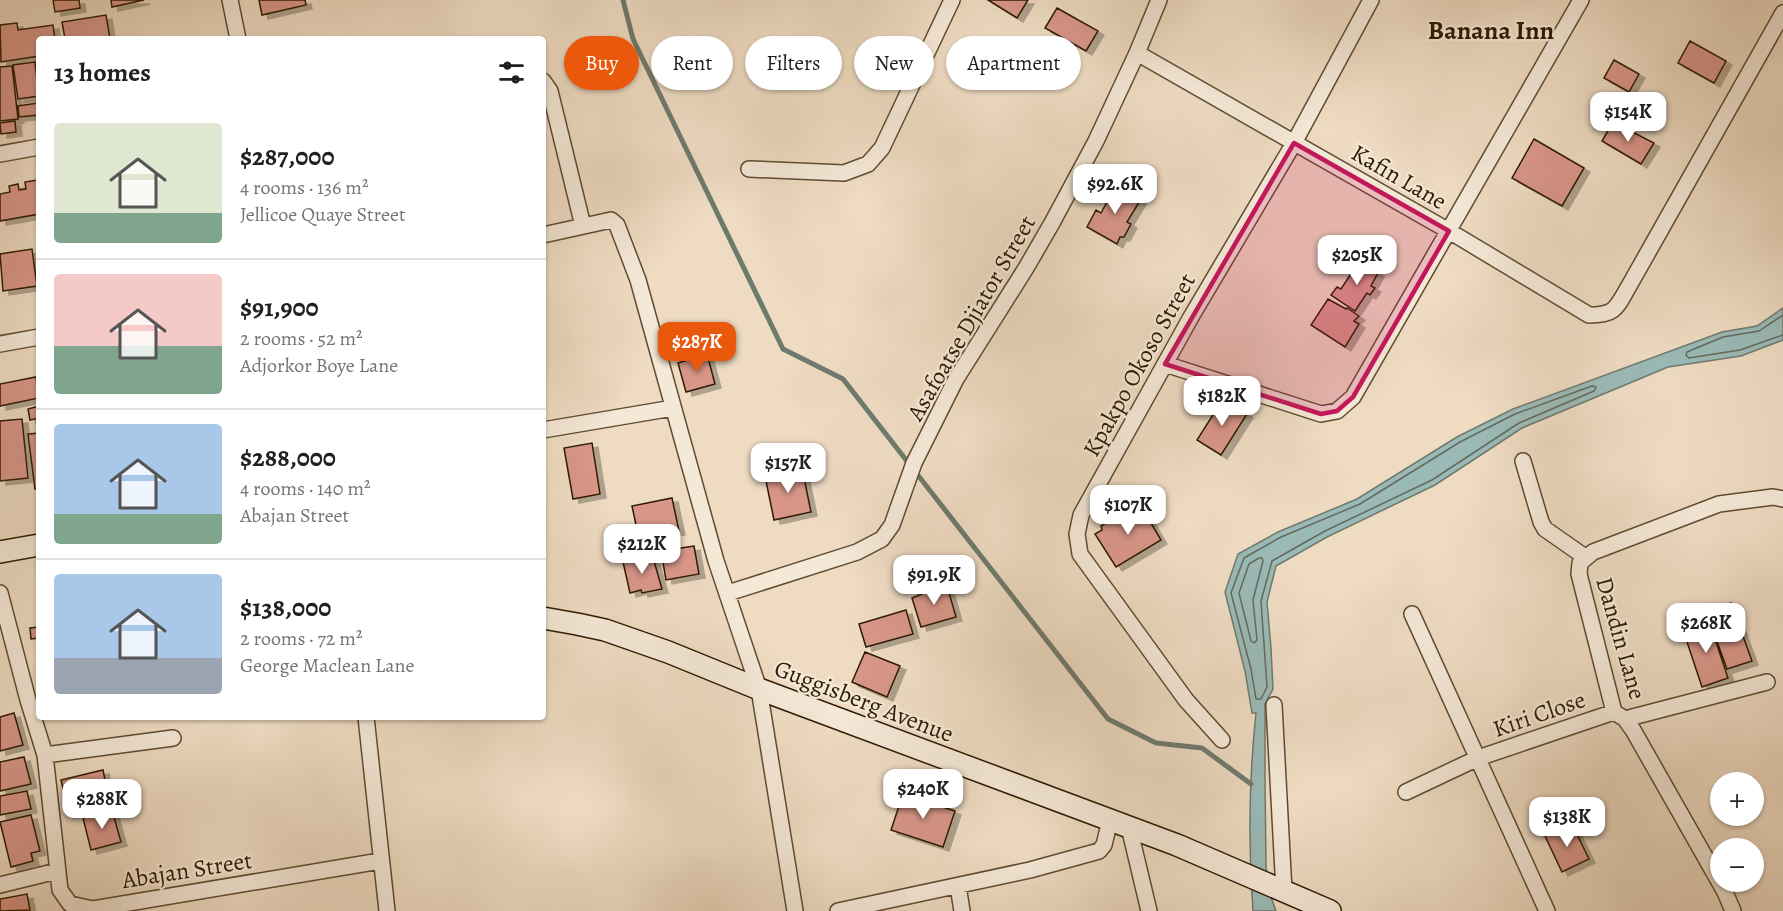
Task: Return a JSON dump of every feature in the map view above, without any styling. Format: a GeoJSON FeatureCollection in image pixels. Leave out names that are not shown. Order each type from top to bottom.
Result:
{"type":"FeatureCollection","features":[{"type":"Feature","properties":{"kind":"main road"},"geometry":{"type":"LineString","coordinates":[[0,552],[36,546]]}},
{"type":"Feature","properties":{"kind":"main road","name":"Guggisberg Avenue"},"geometry":{"type":"LineString","coordinates":[[546,619],[605,630],[668,652],[1177,845],[1330,911]]}},
{"type":"Feature","properties":{"kind":"street"},"geometry":{"type":"LineString","coordinates":[[230,0],[237,36]]}},
{"type":"Feature","properties":{"kind":"street"},"geometry":{"type":"LineString","coordinates":[[748,169],[844,173],[868,165],[882,148],[952,0]]}},
{"type":"Feature","properties":{"kind":"street","name":"Asafoatse Djiator Street"},"geometry":{"type":"LineString","coordinates":[[728,593],[857,552],[882,539],[892,525],[914,463],[956,379],[1026,268],[1096,141],[1159,0]]}},
{"type":"Feature","properties":{"kind":"street","name":"Kpakpo Okoso Street"},"geometry":{"type":"LineString","coordinates":[[1222,740],[1186,700],[1080,554],[1077,534],[1081,515],[1165,364],[1294,143],[1371,0]]}},
{"type":"Feature","properties":{"kind":"street"},"geometry":{"type":"LineString","coordinates":[[1165,364],[1321,414],[1337,411],[1353,397],[1581,0]]}},
{"type":"Feature","properties":{"kind":"street","name":"Kafin Lane"},"geometry":{"type":"LineString","coordinates":[[1137,53],[1449,231],[1589,315],[1605,315],[1615,309],[1629,286],[1783,13]]}},
{"type":"Feature","properties":{"kind":"street"},"geometry":{"type":"LineString","coordinates":[[546,85],[550,91],[583,226]]}},
{"type":"Feature","properties":{"kind":"street"},"geometry":{"type":"LineString","coordinates":[[0,154],[36,148]]}},
{"type":"Feature","properties":{"kind":"street"},"geometry":{"type":"LineString","coordinates":[[546,234],[611,220],[617,225],[638,280],[716,561],[759,688],[795,911]]}},
{"type":"Feature","properties":{"kind":"street"},"geometry":{"type":"LineString","coordinates":[[0,344],[36,338]]}},
{"type":"Feature","properties":{"kind":"street"},"geometry":{"type":"LineString","coordinates":[[546,429],[673,408]]}},
{"type":"Feature","properties":{"kind":"street"},"geometry":{"type":"LineString","coordinates":[[1524,461],[1545,529],[1585,557]]}},
{"type":"Feature","properties":{"kind":"street","name":"Dandin Lane"},"geometry":{"type":"LineString","coordinates":[[1733,911],[1725,892],[1633,729],[1619,716],[1579,574],[1580,564],[1593,552],[1719,504],[1773,497],[1783,499]]}},
{"type":"Feature","properties":{"kind":"street","name":"Abajan Street"},"geometry":{"type":"LineString","coordinates":[[0,593],[45,755],[60,890],[70,904],[93,909],[380,861]]}},
{"type":"Feature","properties":{"kind":"street"},"geometry":{"type":"LineString","coordinates":[[1412,614],[1547,911]]}},
{"type":"Feature","properties":{"kind":"street","name":"Kiri Close"},"geometry":{"type":"LineString","coordinates":[[1406,792],[1478,758],[1619,716],[1767,682]]}},
{"type":"Feature","properties":{"kind":"street"},"geometry":{"type":"LineString","coordinates":[[1274,705],[1278,889]]}},
{"type":"Feature","properties":{"kind":"street"},"geometry":{"type":"LineString","coordinates":[[366,720],[387,911]]}},
{"type":"Feature","properties":{"kind":"street"},"geometry":{"type":"LineString","coordinates":[[45,755],[173,738]]}},
{"type":"Feature","properties":{"kind":"street"},"geometry":{"type":"LineString","coordinates":[[837,911],[1030,870],[1099,851],[1119,824]]}},
{"type":"Feature","properties":{"kind":"street"},"geometry":{"type":"LineString","coordinates":[[1119,824],[1149,911]]}},
{"type":"Feature","properties":{"kind":"street"},"geometry":{"type":"LineString","coordinates":[[0,885],[57,871]]}},
{"type":"Feature","properties":{"kind":"street"},"geometry":{"type":"LineString","coordinates":[[958,886],[962,911]]}},
{"type":"Feature","properties":{"kind":"highlighted area"},"geometry":{"type":"Polygon","coordinates":[[[1294,143],[1449,231],[1353,397],[1337,411],[1321,414],[1165,364],[1294,143]]]}},
{"type":"Feature","properties":{"kind":"water"},"geometry":{"type":"Polygon","coordinates":[[[1783,308],[1783,340],[1741,356],[1668,367],[1522,428],[1435,485],[1327,537],[1276,566],[1267,602],[1273,689],[1265,704],[1265,779],[1266,867],[1276,911],[1253,911],[1250,812],[1256,713],[1252,713],[1245,671],[1225,592],[1238,554],[1278,532],[1357,499],[1457,437],[1513,409],[1722,332],[1757,326],[1783,308]]]}},
{"type":"Feature","properties":{"kind":"building"},"geometry":{"type":"Polygon","coordinates":[[[53,0],[79,0],[80,8],[55,12],[53,0]]]}},
{"type":"Feature","properties":{"kind":"building"},"geometry":{"type":"Polygon","coordinates":[[[111,0],[144,0],[112,7],[111,0]]]}},
{"type":"Feature","properties":{"kind":"building"},"geometry":{"type":"Polygon","coordinates":[[[259,0],[305,0],[306,5],[262,15],[259,0]]]}},
{"type":"Feature","properties":{"kind":"building"},"geometry":{"type":"Polygon","coordinates":[[[988,0],[1028,0],[1017,18],[988,0]]]}},
{"type":"Feature","properties":{"kind":"building"},"geometry":{"type":"Polygon","coordinates":[[[1057,8],[1098,31],[1086,51],[1081,48],[1081,36],[1059,36],[1045,28],[1057,8]]]}},
{"type":"Feature","properties":{"kind":"building"},"geometry":{"type":"Polygon","coordinates":[[[106,15],[110,36],[64,36],[62,22],[106,15]]]}},
{"type":"Feature","properties":{"kind":"building"},"geometry":{"type":"Polygon","coordinates":[[[17,23],[18,30],[53,25],[55,36],[36,36],[36,56],[1,62],[0,25],[17,23]]]}},
{"type":"Feature","properties":{"kind":"building"},"geometry":{"type":"Polygon","coordinates":[[[1690,41],[1726,61],[1714,83],[1678,63],[1690,41]]]}},
{"type":"Feature","properties":{"kind":"building"},"geometry":{"type":"Polygon","coordinates":[[[1614,60],[1639,74],[1629,92],[1604,78],[1614,60]]]}},
{"type":"Feature","properties":{"kind":"building"},"geometry":{"type":"Polygon","coordinates":[[[35,62],[36,96],[18,99],[13,65],[35,62]]]}},
{"type":"Feature","properties":{"kind":"building"},"geometry":{"type":"Polygon","coordinates":[[[12,66],[18,119],[0,121],[0,67],[12,66]]]}},
{"type":"Feature","properties":{"kind":"building"},"geometry":{"type":"Polygon","coordinates":[[[36,103],[36,115],[19,117],[18,106],[36,103]]]}},
{"type":"Feature","properties":{"kind":"building"},"geometry":{"type":"Polygon","coordinates":[[[15,121],[16,132],[1,134],[0,123],[15,121]]]}},
{"type":"Feature","properties":{"kind":"building"},"geometry":{"type":"Polygon","coordinates":[[[1613,122],[1654,143],[1641,164],[1602,141],[1613,122]]]}},
{"type":"Feature","properties":{"kind":"building"},"geometry":{"type":"Polygon","coordinates":[[[1534,139],[1584,168],[1562,206],[1512,178],[1534,139]]]}},
{"type":"Feature","properties":{"kind":"building"},"geometry":{"type":"Polygon","coordinates":[[[36,180],[36,215],[0,221],[0,194],[10,192],[9,186],[18,184],[19,190],[26,189],[25,182],[36,180]]]}},
{"type":"Feature","properties":{"kind":"building"},"geometry":{"type":"Polygon","coordinates":[[[1116,185],[1141,199],[1127,222],[1131,224],[1117,244],[1087,227],[1096,210],[1101,213],[1116,185]]]}},
{"type":"Feature","properties":{"kind":"building"},"geometry":{"type":"Polygon","coordinates":[[[32,249],[36,286],[3,291],[0,254],[32,249]]]}},
{"type":"Feature","properties":{"kind":"building"},"geometry":{"type":"Polygon","coordinates":[[[1360,260],[1378,273],[1371,286],[1375,288],[1370,295],[1367,293],[1355,311],[1331,295],[1337,287],[1341,289],[1360,260]]]}},
{"type":"Feature","properties":{"kind":"building"},"geometry":{"type":"Polygon","coordinates":[[[1328,299],[1359,316],[1354,321],[1359,324],[1345,347],[1311,325],[1328,299]]]}},
{"type":"Feature","properties":{"kind":"building"},"geometry":{"type":"Polygon","coordinates":[[[707,354],[715,384],[686,392],[678,363],[707,354]]]}},
{"type":"Feature","properties":{"kind":"building"},"geometry":{"type":"Polygon","coordinates":[[[36,377],[36,399],[0,406],[0,384],[36,377]]]}},
{"type":"Feature","properties":{"kind":"building"},"geometry":{"type":"Polygon","coordinates":[[[1223,399],[1247,414],[1221,455],[1197,440],[1223,399]]]}},
{"type":"Feature","properties":{"kind":"building"},"geometry":{"type":"Polygon","coordinates":[[[36,407],[36,419],[30,420],[28,409],[36,407]]]}},
{"type":"Feature","properties":{"kind":"building"},"geometry":{"type":"Polygon","coordinates":[[[22,419],[28,478],[0,481],[0,421],[22,419]]]}},
{"type":"Feature","properties":{"kind":"building"},"geometry":{"type":"Polygon","coordinates":[[[36,433],[36,489],[35,489],[28,434],[36,433]]]}},
{"type":"Feature","properties":{"kind":"building"},"geometry":{"type":"Polygon","coordinates":[[[592,443],[600,494],[573,499],[564,448],[592,443]]]}},
{"type":"Feature","properties":{"kind":"building"},"geometry":{"type":"Polygon","coordinates":[[[802,468],[811,512],[774,520],[765,476],[802,468]]]}},
{"type":"Feature","properties":{"kind":"building"},"geometry":{"type":"Polygon","coordinates":[[[672,498],[679,531],[639,539],[632,506],[672,498]]]}},
{"type":"Feature","properties":{"kind":"building"},"geometry":{"type":"Polygon","coordinates":[[[1141,506],[1161,540],[1116,567],[1095,534],[1102,530],[1101,526],[1111,520],[1113,523],[1141,506]]]}},
{"type":"Feature","properties":{"kind":"building"},"geometry":{"type":"Polygon","coordinates":[[[694,546],[699,574],[666,580],[661,551],[694,546]]]}},
{"type":"Feature","properties":{"kind":"building"},"geometry":{"type":"Polygon","coordinates":[[[652,554],[662,589],[630,593],[623,562],[652,554]]]}},
{"type":"Feature","properties":{"kind":"building"},"geometry":{"type":"Polygon","coordinates":[[[937,586],[938,592],[948,589],[956,617],[921,627],[912,598],[922,594],[921,590],[937,586]]]}},
{"type":"Feature","properties":{"kind":"building"},"geometry":{"type":"Polygon","coordinates":[[[1731,603],[1752,661],[1727,669],[1706,611],[1731,603]]]}},
{"type":"Feature","properties":{"kind":"building"},"geometry":{"type":"Polygon","coordinates":[[[906,610],[913,634],[866,647],[859,624],[906,610]]]}},
{"type":"Feature","properties":{"kind":"building"},"geometry":{"type":"Polygon","coordinates":[[[1709,621],[1728,678],[1702,687],[1683,630],[1709,621]]]}},
{"type":"Feature","properties":{"kind":"building"},"geometry":{"type":"Polygon","coordinates":[[[36,627],[36,638],[31,639],[30,628],[36,627]]]}},
{"type":"Feature","properties":{"kind":"building"},"geometry":{"type":"Polygon","coordinates":[[[865,652],[900,666],[887,697],[852,682],[865,652]]]}},
{"type":"Feature","properties":{"kind":"building"},"geometry":{"type":"Polygon","coordinates":[[[14,713],[23,745],[0,751],[0,717],[14,713]]]}},
{"type":"Feature","properties":{"kind":"building"},"geometry":{"type":"Polygon","coordinates":[[[24,757],[31,784],[0,791],[0,762],[24,757]]]}},
{"type":"Feature","properties":{"kind":"building"},"geometry":{"type":"Polygon","coordinates":[[[103,770],[110,804],[69,814],[61,780],[103,770]]]}},
{"type":"Feature","properties":{"kind":"building"},"geometry":{"type":"Polygon","coordinates":[[[27,791],[31,809],[0,815],[0,796],[27,791]]]}},
{"type":"Feature","properties":{"kind":"building"},"geometry":{"type":"Polygon","coordinates":[[[903,794],[955,811],[943,847],[891,830],[903,794]]]}},
{"type":"Feature","properties":{"kind":"building"},"geometry":{"type":"Polygon","coordinates":[[[112,810],[121,842],[91,850],[83,818],[112,810]]]}},
{"type":"Feature","properties":{"kind":"building"},"geometry":{"type":"Polygon","coordinates":[[[31,815],[40,851],[31,853],[33,861],[11,867],[0,822],[31,815]]]}},
{"type":"Feature","properties":{"kind":"building"},"geometry":{"type":"Polygon","coordinates":[[[1572,824],[1589,859],[1562,872],[1545,836],[1572,824]]]}},
{"type":"Feature","properties":{"kind":"building"},"geometry":{"type":"Polygon","coordinates":[[[27,894],[30,910],[0,911],[0,899],[27,894]]]}},
{"type":"Feature","properties":{"kind":"waterway"},"geometry":{"type":"LineString","coordinates":[[623,0],[633,39],[783,349],[843,379],[1108,719],[1156,743],[1202,748],[1251,784]]}},
{"type":"Feature","properties":{"kind":"district","name":"Banana Inn"},"geometry":{"type":"Point","coordinates":[1491,30]}}]}
